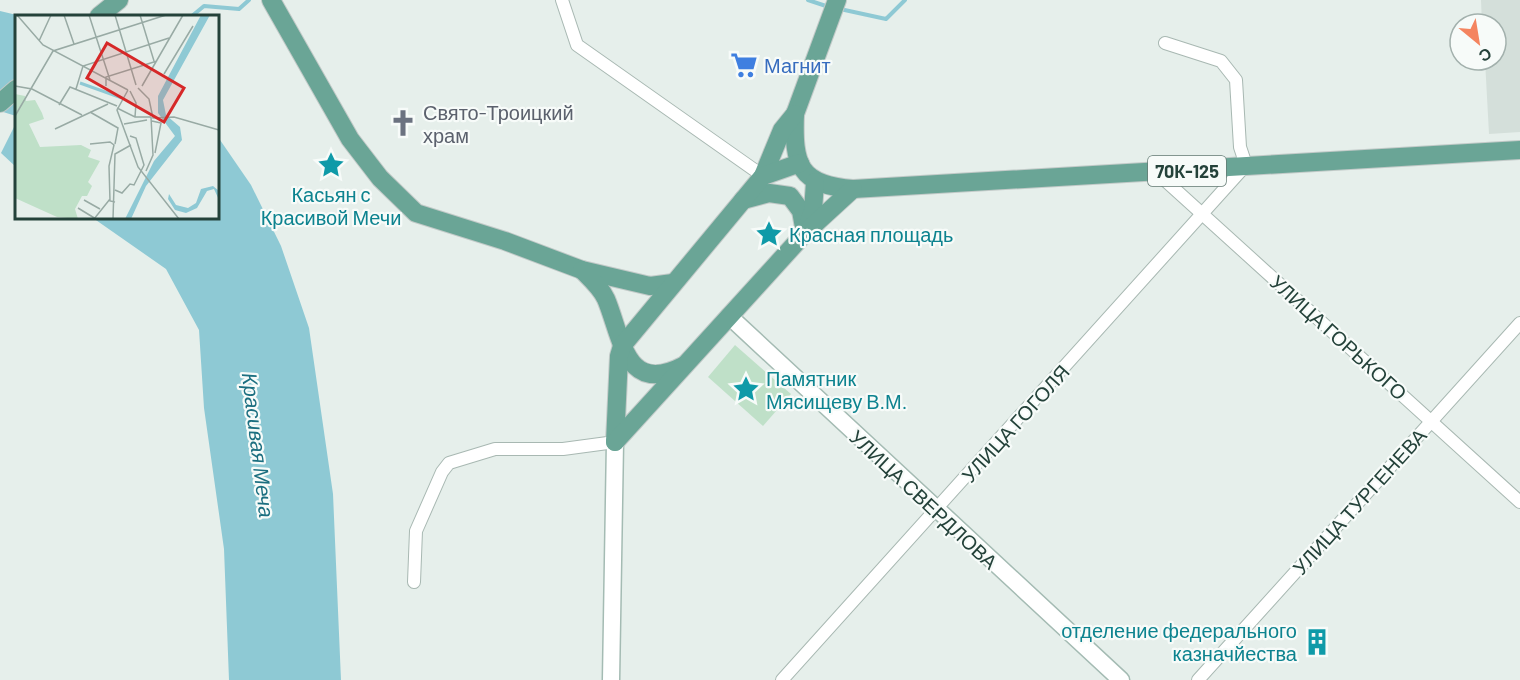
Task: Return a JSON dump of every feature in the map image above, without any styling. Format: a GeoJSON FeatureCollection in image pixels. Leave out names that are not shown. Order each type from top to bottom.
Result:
{"type":"FeatureCollection","features":[{"type":"Feature","properties":{"kind":"main road"},"geometry":{"type":"LineString","coordinates":[[100,15],[119,0]]}},
{"type":"Feature","properties":{"kind":"main road"},"geometry":{"type":"LineString","coordinates":[[271,0],[350,139],[380,178],[416,213],[505,241],[582,270],[650,286],[673,284]]}},
{"type":"Feature","properties":{"kind":"main road"},"geometry":{"type":"LineString","coordinates":[[611,680],[615,442],[619,356],[622,346],[763,176],[782,130],[796,112],[837,0]]}},
{"type":"Feature","properties":{"kind":"main road"},"geometry":{"type":"LineString","coordinates":[[0,103],[15,90]]}},
{"type":"Feature","properties":{"kind":"main road"},"geometry":{"type":"LineString","coordinates":[[796,112],[800,163],[803,171],[815,182],[832,187],[854,189]]}},
{"type":"Feature","properties":{"kind":"main road","name":"70К-125"},"geometry":{"type":"LineString","coordinates":[[854,189],[1520,150]]}},
{"type":"Feature","properties":{"kind":"main road"},"geometry":{"type":"LineString","coordinates":[[763,176],[800,163]]}},
{"type":"Feature","properties":{"kind":"main road"},"geometry":{"type":"LineString","coordinates":[[805,233],[813,211],[815,182]]}},
{"type":"Feature","properties":{"kind":"main road"},"geometry":{"type":"LineString","coordinates":[[615,442],[805,233],[854,189]]}},
{"type":"Feature","properties":{"kind":"main road"},"geometry":{"type":"LineString","coordinates":[[743,200],[769,193],[790,196],[801,211],[805,233]]}},
{"type":"Feature","properties":{"kind":"main road"},"geometry":{"type":"LineString","coordinates":[[582,270],[605,298],[622,346],[634,367],[652,375],[671,372],[686,364]]}},
{"type":"Feature","properties":{"kind":"main road","name":"УЛИЦА СВЕРДЛОВА"},"geometry":{"type":"LineString","coordinates":[[729,316],[936,511],[1121,680]]}},
{"type":"Feature","properties":{"kind":"street"},"geometry":{"type":"LineString","coordinates":[[562,0],[577,45],[763,176]]}},
{"type":"Feature","properties":{"kind":"street"},"geometry":{"type":"LineString","coordinates":[[1165,43],[1221,61],[1236,80],[1240,147],[1246,165]]}},
{"type":"Feature","properties":{"kind":"street","name":"УЛИЦА ГОГОЛЯ"},"geometry":{"type":"LineString","coordinates":[[782,680],[1246,165]]}},
{"type":"Feature","properties":{"kind":"street","name":"УЛИЦА ГОРЬКОГО"},"geometry":{"type":"LineString","coordinates":[[1157,173],[1520,502]]}},
{"type":"Feature","properties":{"kind":"street","name":"УЛИЦА ТУРГЕНЕВА"},"geometry":{"type":"LineString","coordinates":[[1198,680],[1520,323]]}},
{"type":"Feature","properties":{"kind":"street"},"geometry":{"type":"LineString","coordinates":[[414,582],[416,531],[442,472],[449,463],[495,449],[563,449],[615,442]]}},
{"type":"Feature","properties":{"kind":"shaded area"},"geometry":{"type":"Polygon","coordinates":[[[1481,0],[1520,0],[1520,132],[1489,134],[1486,72],[1508,72],[1508,12],[1482,12],[1481,0]]]}},
{"type":"Feature","properties":{"kind":"green space"},"geometry":{"type":"Polygon","coordinates":[[[735,345],[791,394],[763,426],[708,377],[735,345]]]}},
{"type":"Feature","properties":{"kind":"water"},"geometry":{"type":"Polygon","coordinates":[[[0,11],[17,15],[15,116],[0,111],[0,11]]]}},
{"type":"Feature","properties":{"kind":"water"},"geometry":{"type":"Polygon","coordinates":[[[15,125],[15,166],[1,153],[15,125]]]}},
{"type":"Feature","properties":{"kind":"water","name":"Красивая Меча"},"geometry":{"type":"Polygon","coordinates":[[[219,138],[251,185],[281,246],[309,328],[333,494],[341,680],[229,680],[224,549],[204,408],[199,330],[166,269],[94,219],[219,219],[219,138]]]}},
{"type":"Feature","properties":{"kind":"waterway"},"geometry":{"type":"LineString","coordinates":[[193,15],[204,6],[239,9],[249,0]]}},
{"type":"Feature","properties":{"kind":"waterway"},"geometry":{"type":"LineString","coordinates":[[808,0],[829,7]]}},
{"type":"Feature","properties":{"kind":"waterway"},"geometry":{"type":"LineString","coordinates":[[840,9],[886,19],[905,0]]}},
{"type":"Feature","properties":{"kind":"place","name":"Магнит"},"geometry":{"type":"Point","coordinates":[744,65]}},
{"type":"Feature","properties":{"kind":"place","name":"Свято-Троицкий храм"},"geometry":{"type":"Point","coordinates":[403,123]}},
{"type":"Feature","properties":{"kind":"place","name":"Касьян с Красивой Мечи"},"geometry":{"type":"Point","coordinates":[331,165]}},
{"type":"Feature","properties":{"kind":"place","name":"Красная площадь"},"geometry":{"type":"Point","coordinates":[769,234]}},
{"type":"Feature","properties":{"kind":"place","name":"Памятник Мясищеву В.М."},"geometry":{"type":"Point","coordinates":[746,389]}},
{"type":"Feature","properties":{"kind":"place","name":"отделение федерального казначйества"},"geometry":{"type":"Point","coordinates":[1317,642]}}]}
